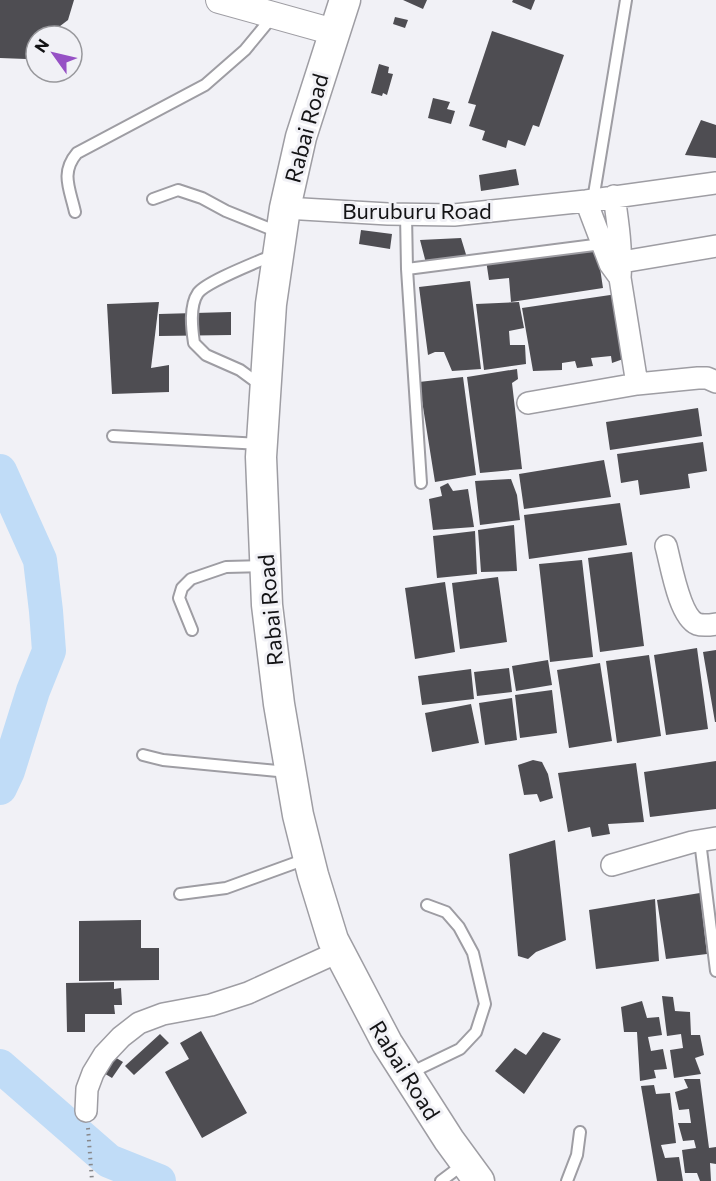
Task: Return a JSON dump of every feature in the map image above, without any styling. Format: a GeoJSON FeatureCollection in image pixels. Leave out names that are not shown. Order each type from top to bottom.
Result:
{"type":"FeatureCollection","features":[{"type":"Feature","properties":{"kind":"main road","name":"Rabai Road"},"geometry":{"type":"LineString","coordinates":[[345,0],[301,137],[282,231],[271,304],[262,444],[267,605],[279,704],[298,814],[333,940],[362,998],[407,1075],[472,1172]]}},
{"type":"Feature","properties":{"kind":"street"},"geometry":{"type":"LineString","coordinates":[[219,0],[334,32]]}},
{"type":"Feature","properties":{"kind":"street","name":"Buruburu Road"},"geometry":{"type":"LineString","coordinates":[[282,231],[406,214],[454,215],[716,183]]}},
{"type":"Feature","properties":{"kind":"street"},"geometry":{"type":"LineString","coordinates":[[614,196],[617,268],[637,384]]}},
{"type":"Feature","properties":{"kind":"street"},"geometry":{"type":"LineString","coordinates":[[589,200],[602,244],[617,268]]}},
{"type":"Feature","properties":{"kind":"street"},"geometry":{"type":"LineString","coordinates":[[617,268],[716,246]]}},
{"type":"Feature","properties":{"kind":"street"},"geometry":{"type":"LineString","coordinates":[[528,403],[637,384],[707,378],[716,382]]}},
{"type":"Feature","properties":{"kind":"street"},"geometry":{"type":"LineString","coordinates":[[666,546],[679,595],[691,620],[698,624],[716,624]]}},
{"type":"Feature","properties":{"kind":"street"},"geometry":{"type":"LineString","coordinates":[[612,865],[708,839]]}},
{"type":"Feature","properties":{"kind":"street"},"geometry":{"type":"LineString","coordinates":[[86,1111],[87,1089],[93,1073],[104,1055],[121,1037],[139,1023],[163,1014],[211,1005],[248,993],[338,952]]}},
{"type":"Feature","properties":{"kind":"lane"},"geometry":{"type":"LineString","coordinates":[[589,200],[626,0]]}},
{"type":"Feature","properties":{"kind":"lane"},"geometry":{"type":"LineString","coordinates":[[75,212],[66,173],[69,163],[77,153],[205,85],[245,50],[274,15]]}},
{"type":"Feature","properties":{"kind":"lane"},"geometry":{"type":"LineString","coordinates":[[153,199],[178,190],[201,198],[226,211],[282,231]]}},
{"type":"Feature","properties":{"kind":"lane"},"geometry":{"type":"LineString","coordinates":[[406,214],[407,269],[421,483]]}},
{"type":"Feature","properties":{"kind":"lane"},"geometry":{"type":"LineString","coordinates":[[266,388],[240,370],[206,355],[194,343],[193,308],[198,292],[282,231]]}},
{"type":"Feature","properties":{"kind":"lane"},"geometry":{"type":"LineString","coordinates":[[407,269],[602,244]]}},
{"type":"Feature","properties":{"kind":"lane"},"geometry":{"type":"LineString","coordinates":[[113,436],[262,444]]}},
{"type":"Feature","properties":{"kind":"lane"},"geometry":{"type":"LineString","coordinates":[[192,630],[179,598],[182,588],[191,579],[226,567],[265,566]]}},
{"type":"Feature","properties":{"kind":"lane"},"geometry":{"type":"LineString","coordinates":[[143,755],[163,760],[291,772]]}},
{"type":"Feature","properties":{"kind":"lane"},"geometry":{"type":"LineString","coordinates":[[708,839],[716,971]]}},
{"type":"Feature","properties":{"kind":"lane"},"geometry":{"type":"LineString","coordinates":[[180,894],[226,888],[309,858]]}},
{"type":"Feature","properties":{"kind":"lane"},"geometry":{"type":"LineString","coordinates":[[407,1075],[460,1049],[477,1032],[485,1004],[472,953],[459,927],[446,912],[427,905]]}},
{"type":"Feature","properties":{"kind":"lane"},"geometry":{"type":"LineString","coordinates":[[567,1181],[577,1155],[580,1132]]}},
{"type":"Feature","properties":{"kind":"lane"},"geometry":{"type":"LineString","coordinates":[[441,1181],[472,1172]]}},
{"type":"Feature","properties":{"kind":"path"},"geometry":{"type":"LineString","coordinates":[[86,1111],[92,1181]]}},
{"type":"Feature","properties":{"kind":"building"},"geometry":{"type":"Polygon","coordinates":[[[0,0],[74,0],[68,20],[63,24],[24,24],[24,59],[0,58],[0,0]]]}},
{"type":"Feature","properties":{"kind":"building"},"geometry":{"type":"Polygon","coordinates":[[[403,0],[427,0],[423,9],[403,0]]]}},
{"type":"Feature","properties":{"kind":"building"},"geometry":{"type":"Polygon","coordinates":[[[513,0],[535,0],[531,10],[512,2],[513,0]]]}},
{"type":"Feature","properties":{"kind":"building"},"geometry":{"type":"Polygon","coordinates":[[[395,17],[408,20],[405,28],[393,24],[395,17]]]}},
{"type":"Feature","properties":{"kind":"building"},"geometry":{"type":"Polygon","coordinates":[[[492,31],[564,55],[539,127],[533,125],[525,146],[508,140],[506,148],[482,140],[485,131],[469,126],[476,105],[468,103],[492,31]]]}},
{"type":"Feature","properties":{"kind":"building"},"geometry":{"type":"Polygon","coordinates":[[[379,64],[389,67],[388,73],[393,74],[387,95],[383,93],[382,96],[371,93],[379,64]]]}},
{"type":"Feature","properties":{"kind":"building"},"geometry":{"type":"Polygon","coordinates":[[[433,98],[450,102],[447,109],[455,111],[451,124],[428,118],[433,98]]]}},
{"type":"Feature","properties":{"kind":"building"},"geometry":{"type":"Polygon","coordinates":[[[701,120],[716,125],[716,158],[685,155],[701,120]]]}},
{"type":"Feature","properties":{"kind":"building"},"geometry":{"type":"Polygon","coordinates":[[[516,169],[519,185],[481,191],[479,175],[516,169]]]}},
{"type":"Feature","properties":{"kind":"building"},"geometry":{"type":"Polygon","coordinates":[[[361,230],[392,234],[390,249],[359,244],[361,230]]]}},
{"type":"Feature","properties":{"kind":"building"},"geometry":{"type":"Polygon","coordinates":[[[461,238],[468,261],[426,263],[420,240],[461,238]]]}},
{"type":"Feature","properties":{"kind":"building"},"geometry":{"type":"Polygon","coordinates":[[[597,248],[603,288],[511,302],[509,278],[489,280],[486,260],[597,248]]]}},
{"type":"Feature","properties":{"kind":"building"},"geometry":{"type":"Polygon","coordinates":[[[470,281],[481,369],[452,371],[444,352],[428,355],[419,287],[470,281]]]}},
{"type":"Feature","properties":{"kind":"building"},"geometry":{"type":"Polygon","coordinates":[[[617,294],[626,358],[612,363],[611,356],[591,358],[593,366],[577,368],[575,361],[562,363],[562,370],[533,371],[522,308],[617,294]]]}},
{"type":"Feature","properties":{"kind":"building"},"geometry":{"type":"Polygon","coordinates":[[[159,302],[151,368],[169,365],[169,392],[112,394],[107,304],[159,302]]]}},
{"type":"Feature","properties":{"kind":"building"},"geometry":{"type":"Polygon","coordinates":[[[519,302],[524,328],[509,331],[510,345],[525,345],[526,364],[484,370],[476,304],[519,302]]]}},
{"type":"Feature","properties":{"kind":"building"},"geometry":{"type":"Polygon","coordinates":[[[231,312],[231,335],[159,336],[159,314],[231,312]]]}},
{"type":"Feature","properties":{"kind":"building"},"geometry":{"type":"Polygon","coordinates":[[[517,369],[518,379],[512,383],[522,469],[480,473],[467,377],[517,369]]]}},
{"type":"Feature","properties":{"kind":"building"},"geometry":{"type":"Polygon","coordinates":[[[463,377],[476,475],[435,482],[419,382],[463,377]]]}},
{"type":"Feature","properties":{"kind":"building"},"geometry":{"type":"Polygon","coordinates":[[[698,408],[702,436],[610,450],[606,422],[698,408]]]}},
{"type":"Feature","properties":{"kind":"building"},"geometry":{"type":"Polygon","coordinates":[[[703,442],[707,471],[688,474],[690,488],[640,495],[638,480],[621,483],[617,454],[703,442]]]}},
{"type":"Feature","properties":{"kind":"building"},"geometry":{"type":"Polygon","coordinates":[[[604,460],[611,497],[524,509],[519,474],[604,460]]]}},
{"type":"Feature","properties":{"kind":"building"},"geometry":{"type":"Polygon","coordinates":[[[511,479],[517,495],[520,520],[480,525],[475,481],[511,479]]]}},
{"type":"Feature","properties":{"kind":"building"},"geometry":{"type":"Polygon","coordinates":[[[448,483],[453,491],[468,489],[474,527],[433,530],[429,499],[442,496],[440,487],[448,483]]]}},
{"type":"Feature","properties":{"kind":"building"},"geometry":{"type":"Polygon","coordinates":[[[620,503],[627,545],[529,559],[524,515],[620,503]]]}},
{"type":"Feature","properties":{"kind":"building"},"geometry":{"type":"Polygon","coordinates":[[[514,525],[517,571],[481,572],[478,530],[514,525]]]}},
{"type":"Feature","properties":{"kind":"building"},"geometry":{"type":"Polygon","coordinates":[[[475,531],[477,574],[437,578],[433,536],[475,531]]]}},
{"type":"Feature","properties":{"kind":"building"},"geometry":{"type":"Polygon","coordinates":[[[632,552],[644,646],[600,652],[588,558],[632,552]]]}},
{"type":"Feature","properties":{"kind":"building"},"geometry":{"type":"Polygon","coordinates":[[[582,560],[593,657],[550,662],[539,564],[582,560]]]}},
{"type":"Feature","properties":{"kind":"building"},"geometry":{"type":"Polygon","coordinates":[[[498,577],[507,642],[460,649],[452,583],[498,577]]]}},
{"type":"Feature","properties":{"kind":"building"},"geometry":{"type":"Polygon","coordinates":[[[445,582],[455,652],[415,659],[405,588],[445,582]]]}},
{"type":"Feature","properties":{"kind":"building"},"geometry":{"type":"Polygon","coordinates":[[[697,648],[708,729],[666,735],[654,655],[697,648]]]}},
{"type":"Feature","properties":{"kind":"building"},"geometry":{"type":"Polygon","coordinates":[[[716,650],[716,722],[715,722],[703,652],[716,650]]]}},
{"type":"Feature","properties":{"kind":"building"},"geometry":{"type":"Polygon","coordinates":[[[649,655],[661,736],[617,743],[606,661],[649,655]]]}},
{"type":"Feature","properties":{"kind":"building"},"geometry":{"type":"Polygon","coordinates":[[[548,660],[552,685],[516,691],[512,666],[548,660]]]}},
{"type":"Feature","properties":{"kind":"building"},"geometry":{"type":"Polygon","coordinates":[[[600,663],[612,741],[569,748],[557,670],[600,663]]]}},
{"type":"Feature","properties":{"kind":"building"},"geometry":{"type":"Polygon","coordinates":[[[509,668],[512,692],[477,696],[474,672],[509,668]]]}},
{"type":"Feature","properties":{"kind":"building"},"geometry":{"type":"Polygon","coordinates":[[[471,669],[474,699],[422,705],[418,676],[471,669]]]}},
{"type":"Feature","properties":{"kind":"building"},"geometry":{"type":"Polygon","coordinates":[[[552,690],[557,733],[520,738],[515,695],[552,690]]]}},
{"type":"Feature","properties":{"kind":"building"},"geometry":{"type":"Polygon","coordinates":[[[512,698],[517,740],[485,745],[479,703],[512,698]]]}},
{"type":"Feature","properties":{"kind":"building"},"geometry":{"type":"Polygon","coordinates":[[[471,704],[479,743],[432,752],[425,713],[471,704]]]}},
{"type":"Feature","properties":{"kind":"building"},"geometry":{"type":"Polygon","coordinates":[[[533,760],[542,762],[548,774],[553,798],[540,802],[537,794],[524,795],[518,765],[533,760]]]}},
{"type":"Feature","properties":{"kind":"building"},"geometry":{"type":"Polygon","coordinates":[[[716,761],[716,809],[650,817],[644,772],[716,761]]]}},
{"type":"Feature","properties":{"kind":"building"},"geometry":{"type":"Polygon","coordinates":[[[636,763],[644,822],[608,824],[610,834],[592,837],[590,827],[568,832],[558,773],[636,763]]]}},
{"type":"Feature","properties":{"kind":"building"},"geometry":{"type":"Polygon","coordinates":[[[555,840],[566,940],[536,952],[528,959],[518,956],[509,854],[555,840]]]}},
{"type":"Feature","properties":{"kind":"building"},"geometry":{"type":"Polygon","coordinates":[[[700,893],[707,954],[666,959],[657,900],[700,893]]]}},
{"type":"Feature","properties":{"kind":"building"},"geometry":{"type":"Polygon","coordinates":[[[655,899],[659,961],[596,969],[589,910],[655,899]]]}},
{"type":"Feature","properties":{"kind":"building"},"geometry":{"type":"Polygon","coordinates":[[[141,920],[141,948],[159,948],[159,980],[79,981],[79,921],[141,920]]]}},
{"type":"Feature","properties":{"kind":"building"},"geometry":{"type":"Polygon","coordinates":[[[114,982],[114,989],[121,988],[122,1005],[114,1005],[115,1014],[85,1014],[85,1032],[67,1032],[66,983],[114,982]]]}},
{"type":"Feature","properties":{"kind":"building"},"geometry":{"type":"Polygon","coordinates":[[[662,996],[673,997],[675,1011],[690,1012],[691,1035],[700,1035],[704,1055],[695,1058],[701,1074],[674,1078],[670,1050],[683,1048],[681,1034],[667,1036],[662,996]]]}},
{"type":"Feature","properties":{"kind":"building"},"geometry":{"type":"Polygon","coordinates":[[[642,1001],[647,1018],[659,1017],[662,1035],[648,1037],[651,1051],[663,1049],[667,1069],[654,1070],[656,1078],[640,1081],[637,1032],[624,1032],[621,1007],[642,1001]]]}},
{"type":"Feature","properties":{"kind":"building"},"geometry":{"type":"Polygon","coordinates":[[[201,1031],[247,1113],[202,1138],[165,1072],[189,1059],[180,1043],[201,1031]]]}},
{"type":"Feature","properties":{"kind":"building"},"geometry":{"type":"Polygon","coordinates":[[[543,1032],[561,1039],[524,1094],[495,1071],[515,1048],[526,1055],[543,1032]]]}},
{"type":"Feature","properties":{"kind":"building"},"geometry":{"type":"Polygon","coordinates":[[[160,1034],[169,1043],[134,1075],[125,1066],[160,1034]]]}},
{"type":"Feature","properties":{"kind":"building"},"geometry":{"type":"Polygon","coordinates":[[[113,1056],[123,1062],[112,1078],[102,1072],[113,1056]]]}},
{"type":"Feature","properties":{"kind":"building"},"geometry":{"type":"Polygon","coordinates":[[[684,1079],[700,1079],[709,1148],[716,1147],[716,1164],[710,1163],[711,1181],[700,1181],[697,1173],[685,1173],[682,1150],[696,1148],[694,1140],[683,1141],[678,1123],[691,1123],[689,1109],[679,1110],[675,1092],[688,1088],[684,1079]]]}},
{"type":"Feature","properties":{"kind":"building"},"geometry":{"type":"Polygon","coordinates":[[[654,1085],[656,1094],[670,1093],[676,1143],[661,1145],[665,1158],[679,1157],[683,1181],[657,1181],[641,1086],[654,1085]]]}},
{"type":"Feature","properties":{"kind":"waterway"},"geometry":{"type":"LineString","coordinates":[[0,471],[40,560],[49,651],[33,691],[8,771],[0,788]]}},
{"type":"Feature","properties":{"kind":"waterway"},"geometry":{"type":"LineString","coordinates":[[0,1066],[109,1161],[159,1181]]}}]}
